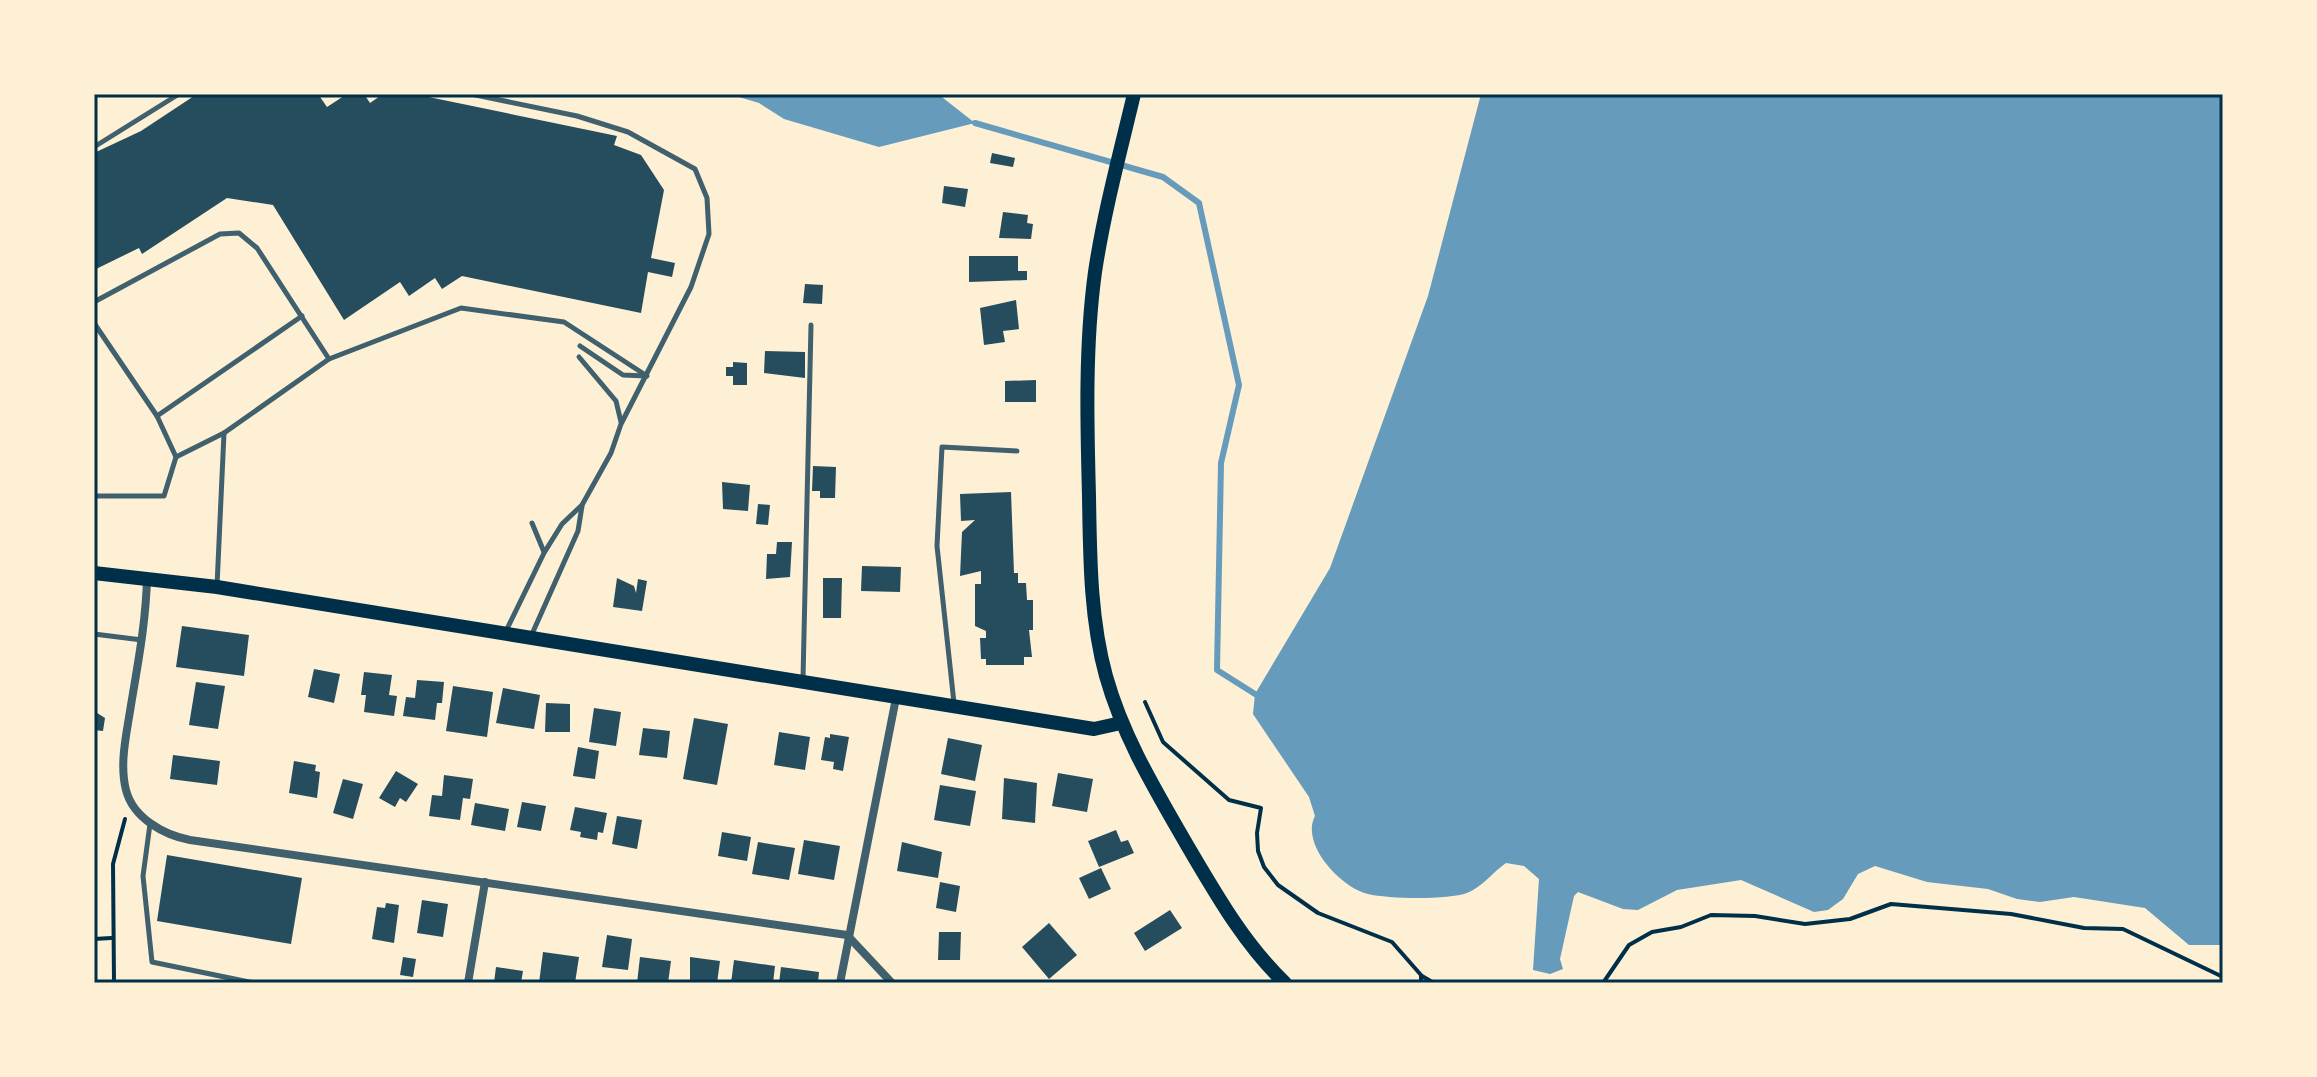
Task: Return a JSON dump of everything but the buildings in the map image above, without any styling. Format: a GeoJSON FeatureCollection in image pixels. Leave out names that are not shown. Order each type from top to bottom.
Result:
{"type":"FeatureCollection","features":[{"type":"Feature","properties":{"kind":"main road"},"geometry":{"type":"LineString","coordinates":[[1134,94],[1112,181],[1095,272],[1090,330],[1089,512],[1098,637],[1121,723],[1218,897],[1242,934],[1285,983]]}},
{"type":"Feature","properties":{"kind":"main road"},"geometry":{"type":"LineString","coordinates":[[94,573],[217,587],[1094,729],[1121,723]]}},
{"type":"Feature","properties":{"kind":"street"},"geometry":{"type":"LineString","coordinates":[[147,578],[142,640],[123,761],[126,791],[132,803],[151,823],[190,840],[847,935],[892,983]]}},
{"type":"Feature","properties":{"kind":"street"},"geometry":{"type":"LineString","coordinates":[[840,983],[896,698]]}},
{"type":"Feature","properties":{"kind":"street"},"geometry":{"type":"LineString","coordinates":[[468,983],[485,882]]}},
{"type":"Feature","properties":{"kind":"lane"},"geometry":{"type":"LineString","coordinates":[[94,147],[179,94]]}},
{"type":"Feature","properties":{"kind":"lane"},"geometry":{"type":"LineString","coordinates":[[471,94],[577,116],[628,132],[695,169],[707,198],[709,234],[691,287],[621,424],[611,453],[582,505],[562,524],[544,553],[505,635]]}},
{"type":"Feature","properties":{"kind":"lane"},"geometry":{"type":"LineString","coordinates":[[94,302],[185,256],[220,234],[239,233],[257,248],[329,359]]}},
{"type":"Feature","properties":{"kind":"lane"},"geometry":{"type":"LineString","coordinates":[[176,457],[224,433],[329,359],[461,308],[564,322],[647,376]]}},
{"type":"Feature","properties":{"kind":"lane"},"geometry":{"type":"LineString","coordinates":[[157,416],[302,316]]}},
{"type":"Feature","properties":{"kind":"lane"},"geometry":{"type":"LineString","coordinates":[[94,323],[157,416],[176,457],[164,496],[94,496]]}},
{"type":"Feature","properties":{"kind":"lane"},"geometry":{"type":"LineString","coordinates":[[803,684],[811,325]]}},
{"type":"Feature","properties":{"kind":"lane"},"geometry":{"type":"LineString","coordinates":[[580,346],[623,375],[647,376]]}},
{"type":"Feature","properties":{"kind":"lane"},"geometry":{"type":"LineString","coordinates":[[579,357],[616,401],[621,424]]}},
{"type":"Feature","properties":{"kind":"lane"},"geometry":{"type":"LineString","coordinates":[[217,587],[224,433]]}},
{"type":"Feature","properties":{"kind":"lane"},"geometry":{"type":"LineString","coordinates":[[954,708],[937,546],[942,447],[1017,451]]}},
{"type":"Feature","properties":{"kind":"lane"},"geometry":{"type":"LineString","coordinates":[[530,639],[578,531],[582,505]]}},
{"type":"Feature","properties":{"kind":"lane"},"geometry":{"type":"LineString","coordinates":[[532,523],[544,553]]}},
{"type":"Feature","properties":{"kind":"lane"},"geometry":{"type":"LineString","coordinates":[[94,634],[142,640]]}},
{"type":"Feature","properties":{"kind":"lane"},"geometry":{"type":"LineString","coordinates":[[151,823],[143,876],[152,962],[254,983]]}},
{"type":"Feature","properties":{"kind":"path"},"geometry":{"type":"LineString","coordinates":[[1145,702],[1163,742],[1229,800],[1261,808],[1258,851],[1264,867],[1278,885],[1318,913],[1392,942],[1421,975],[1434,983]]}},
{"type":"Feature","properties":{"kind":"path"},"geometry":{"type":"LineString","coordinates":[[1156,744],[1163,742]]}},
{"type":"Feature","properties":{"kind":"path"},"geometry":{"type":"LineString","coordinates":[[114,983],[111,938],[113,864],[132,803]]}},
{"type":"Feature","properties":{"kind":"path"},"geometry":{"type":"LineString","coordinates":[[1603,983],[1629,945],[1652,932],[1681,927],[1711,915],[1755,916],[1805,924],[1850,919],[1891,904],[2011,914],[2084,928],[2123,929],[2223,977]]}},
{"type":"Feature","properties":{"kind":"path"},"geometry":{"type":"LineString","coordinates":[[94,939],[111,938]]}},
{"type":"Feature","properties":{"kind":"path"},"geometry":{"type":"LineString","coordinates":[[1421,975],[1421,983]]}},
{"type":"Feature","properties":{"kind":"water"},"geometry":{"type":"Polygon","coordinates":[[[729,94],[938,94],[975,123],[879,147],[784,119],[759,103],[729,94]]]}},
{"type":"Feature","properties":{"kind":"water"},"geometry":{"type":"Polygon","coordinates":[[[1481,94],[2223,94],[2223,945],[2189,945],[2145,908],[2074,897],[2040,902],[2017,899],[1988,889],[1927,882],[1875,866],[1858,874],[1843,899],[1828,910],[1814,912],[1741,880],[1677,890],[1638,910],[1623,909],[1578,892],[1574,896],[1560,959],[1563,969],[1550,974],[1533,970],[1539,879],[1524,866],[1506,863],[1467,893],[1446,897],[1368,894],[1335,874],[1313,839],[1315,816],[1309,797],[1253,714],[1255,694],[1330,568],[1428,296],[1481,94]]]}},
{"type":"Feature","properties":{"kind":"waterway"},"geometry":{"type":"LineString","coordinates":[[975,123],[1163,177],[1199,203],[1239,385],[1221,463],[1217,670],[1255,694]]}}]}
